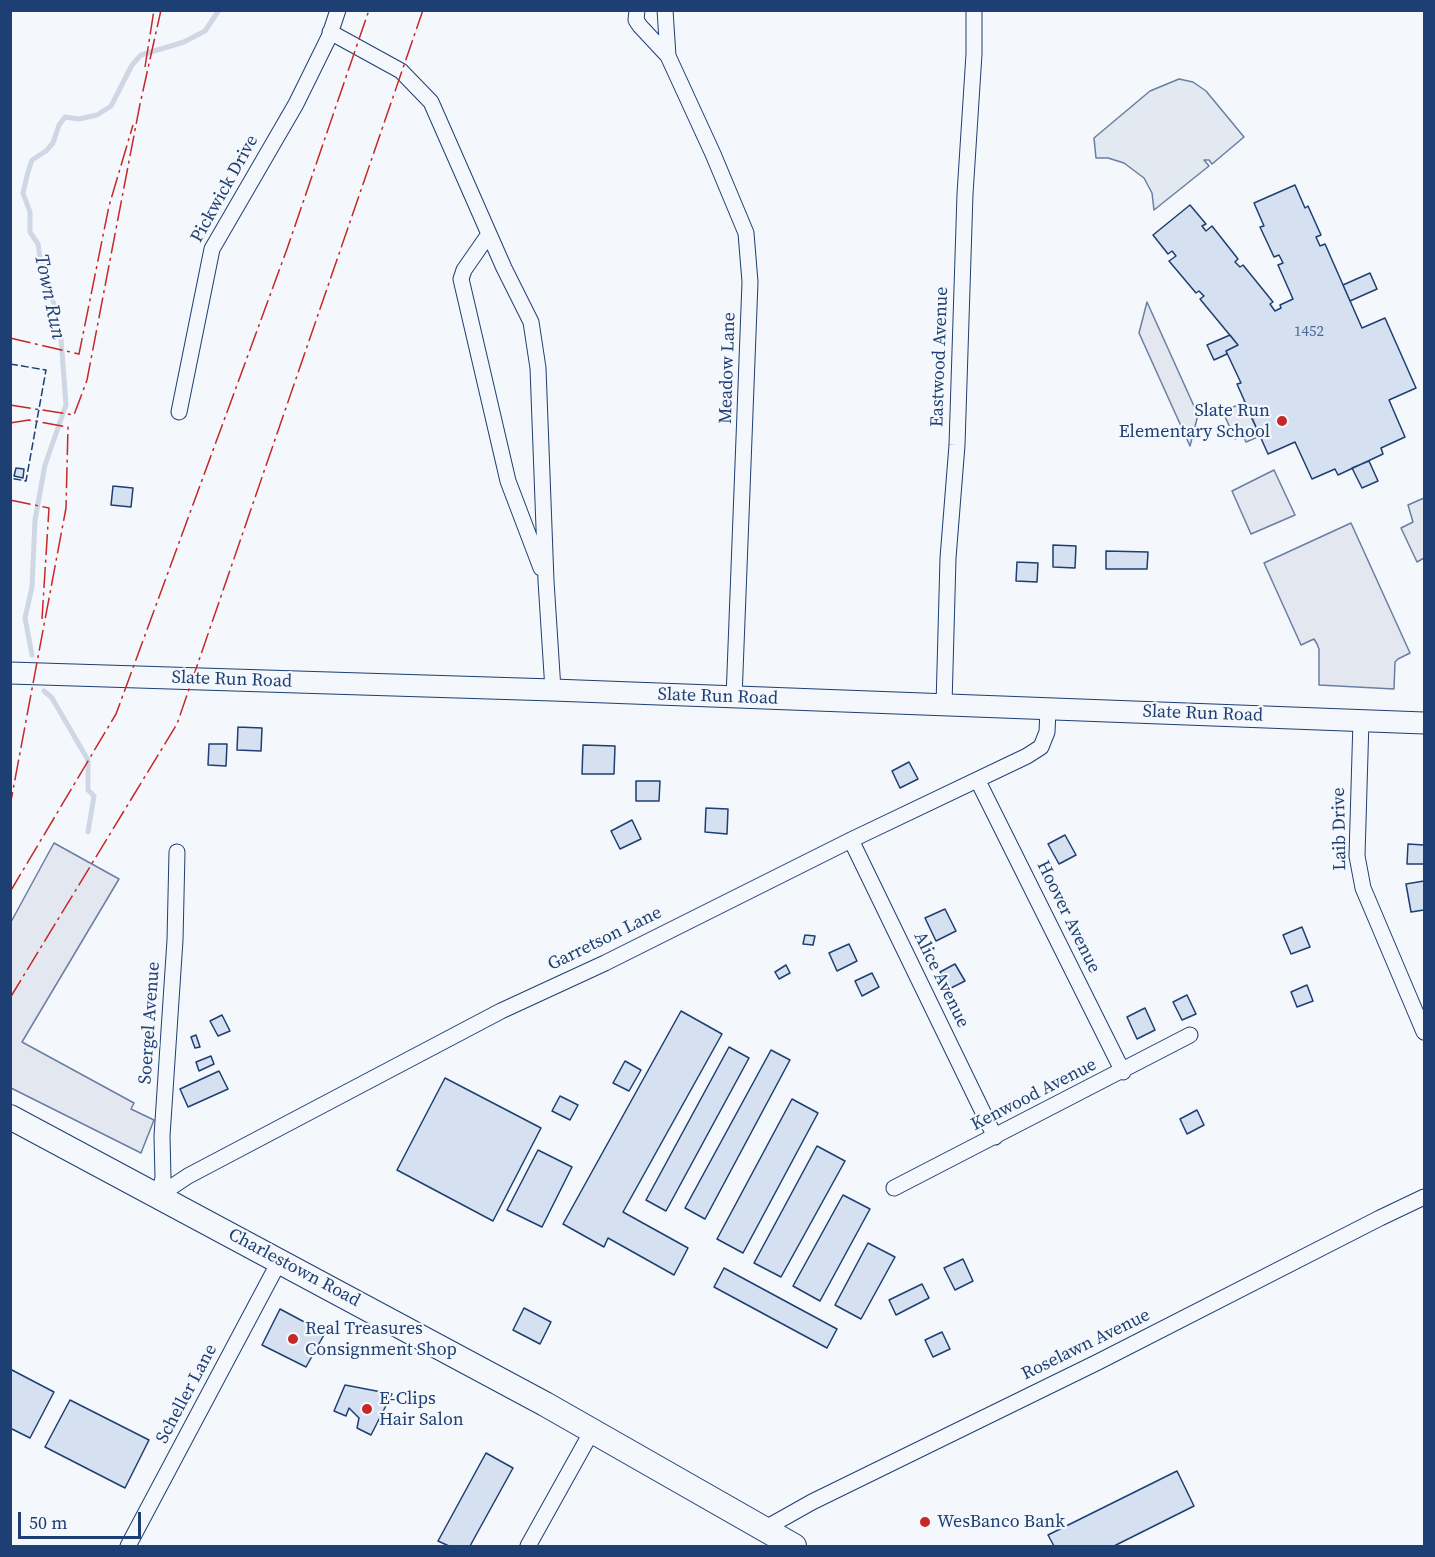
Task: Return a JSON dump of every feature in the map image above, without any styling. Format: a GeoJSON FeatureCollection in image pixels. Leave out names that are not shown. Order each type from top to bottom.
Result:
{"type":"FeatureCollection","features":[{"type":"Feature","properties":{"kind":"main road","name":"Charlestown Road"},"geometry":{"type":"LineString","coordinates":[[10,1117],[280,1260],[592,1431],[794,1546]]}},
{"type":"Feature","properties":{"kind":"street","name":"Pickwick Drive"},"geometry":{"type":"LineString","coordinates":[[179,412],[212,249],[296,104],[338,10]]}},
{"type":"Feature","properties":{"kind":"street","name":"Meadow Lane"},"geometry":{"type":"LineString","coordinates":[[637,10],[636,20],[640,26],[668,56],[746,232],[750,282],[734,698]]}},
{"type":"Feature","properties":{"kind":"street","name":"Meadow Lane"},"geometry":{"type":"LineString","coordinates":[[665,10],[668,56]]}},
{"type":"Feature","properties":{"kind":"street","name":"Eastwood Avenue"},"geometry":{"type":"LineString","coordinates":[[944,705],[948,558],[957,445],[974,10]]}},
{"type":"Feature","properties":{"kind":"street"},"geometry":{"type":"LineString","coordinates":[[330,32],[401,71],[431,102],[504,268],[531,322],[538,368],[546,581],[553,690]]}},
{"type":"Feature","properties":{"kind":"street"},"geometry":{"type":"LineString","coordinates":[[489,234],[464,270],[461,279],[508,481],[546,581]]}},
{"type":"Feature","properties":{"kind":"street","name":"Slate Run Road"},"geometry":{"type":"LineString","coordinates":[[10,672],[1425,723]]}},
{"type":"Feature","properties":{"kind":"street","name":"Garretson Lane"},"geometry":{"type":"LineString","coordinates":[[158,1196],[188,1176],[501,1011],[1027,756],[1041,747],[1047,732],[1048,710]]}},
{"type":"Feature","properties":{"kind":"street","name":"Laib Drive"},"geometry":{"type":"LineString","coordinates":[[1361,720],[1357,856],[1363,888],[1425,1032]]}},
{"type":"Feature","properties":{"kind":"street","name":"Hoover Avenue"},"geometry":{"type":"LineString","coordinates":[[978,781],[1123,1072]]}},
{"type":"Feature","properties":{"kind":"street","name":"Alice Avenue"},"geometry":{"type":"LineString","coordinates":[[851,840],[995,1137]]}},
{"type":"Feature","properties":{"kind":"street","name":"Soergel Avenue"},"geometry":{"type":"LineString","coordinates":[[158,1196],[163,1178],[162,1136],[175,940],[177,852]]}},
{"type":"Feature","properties":{"kind":"street","name":"Kenwood Avenue"},"geometry":{"type":"LineString","coordinates":[[894,1188],[1123,1072],[1190,1035]]}},
{"type":"Feature","properties":{"kind":"street","name":"Roselawn Avenue"},"geometry":{"type":"LineString","coordinates":[[764,1529],[812,1502],[1098,1362],[1425,1197]]}},
{"type":"Feature","properties":{"kind":"street","name":"Scheller Lane"},"geometry":{"type":"LineString","coordinates":[[128,1546],[280,1260]]}},
{"type":"Feature","properties":{"kind":"street"},"geometry":{"type":"LineString","coordinates":[[528,1546],[592,1431]]}},
{"type":"Feature","properties":{"kind":"shaded area"},"geometry":{"type":"Polygon","coordinates":[[[1179,79],[1193,82],[1206,91],[1244,137],[1212,164],[1209,160],[1204,160],[1209,166],[1154,210],[1152,193],[1144,178],[1124,163],[1108,158],[1096,158],[1094,138],[1150,91],[1179,79]]]}},
{"type":"Feature","properties":{"kind":"shaded area"},"geometry":{"type":"Polygon","coordinates":[[[1147,302],[1198,415],[1190,446],[1139,333],[1147,302]]]}},
{"type":"Feature","properties":{"kind":"shaded area"},"geometry":{"type":"Polygon","coordinates":[[[1244,402],[1260,436],[1246,442],[1243,436],[1235,439],[1223,412],[1244,402]]]}},
{"type":"Feature","properties":{"kind":"shaded area"},"geometry":{"type":"Polygon","coordinates":[[[1274,470],[1295,515],[1251,534],[1232,491],[1274,470]]]}},
{"type":"Feature","properties":{"kind":"shaded area"},"geometry":{"type":"Polygon","coordinates":[[[1424,498],[1424,558],[1417,562],[1401,528],[1413,522],[1408,505],[1424,498]]]}},
{"type":"Feature","properties":{"kind":"shaded area"},"geometry":{"type":"Polygon","coordinates":[[[1351,523],[1410,653],[1395,662],[1394,689],[1319,685],[1317,644],[1314,639],[1301,645],[1264,563],[1351,523]]]}},
{"type":"Feature","properties":{"kind":"shaded area"},"geometry":{"type":"Polygon","coordinates":[[[54,843],[119,879],[22,1042],[134,1103],[131,1109],[154,1120],[141,1153],[11,1088],[11,922],[54,843]]]}},
{"type":"Feature","properties":{"kind":"building","name":"Slate Run Elementary School"},"geometry":{"type":"Polygon","coordinates":[[[1295,185],[1305,208],[1308,206],[1321,235],[1316,237],[1320,246],[1325,244],[1362,328],[1385,318],[1416,388],[1389,400],[1405,437],[1381,448],[1383,454],[1338,475],[1335,469],[1312,479],[1295,442],[1268,454],[1237,384],[1241,383],[1226,351],[1238,345],[1200,299],[1204,296],[1199,291],[1196,293],[1169,261],[1176,256],[1172,251],[1168,254],[1153,235],[1190,205],[1206,224],[1202,226],[1206,231],[1212,226],[1238,259],[1235,262],[1240,267],[1243,265],[1273,302],[1270,304],[1275,311],[1281,308],[1280,305],[1293,299],[1278,265],[1283,263],[1279,255],[1274,257],[1260,227],[1264,226],[1254,203],[1295,185]]]}},
{"type":"Feature","properties":{"kind":"building"},"geometry":{"type":"Polygon","coordinates":[[[1370,273],[1377,289],[1350,301],[1343,285],[1370,273]]]}},
{"type":"Feature","properties":{"kind":"building"},"geometry":{"type":"Polygon","coordinates":[[[1230,335],[1238,345],[1226,351],[1227,354],[1214,360],[1207,345],[1230,335]]]}},
{"type":"Feature","properties":{"kind":"building"},"geometry":{"type":"Polygon","coordinates":[[[1369,461],[1378,481],[1362,488],[1352,468],[1369,461]]]}},
{"type":"Feature","properties":{"kind":"building"},"geometry":{"type":"Polygon","coordinates":[[[16,468],[24,469],[23,478],[14,476],[16,468]]]}},
{"type":"Feature","properties":{"kind":"building"},"geometry":{"type":"Polygon","coordinates":[[[113,486],[133,488],[131,507],[111,505],[113,486]]]}},
{"type":"Feature","properties":{"kind":"building"},"geometry":{"type":"Polygon","coordinates":[[[1053,545],[1076,546],[1075,568],[1053,567],[1053,545]]]}},
{"type":"Feature","properties":{"kind":"building"},"geometry":{"type":"Polygon","coordinates":[[[1106,551],[1148,552],[1147,569],[1106,569],[1106,551]]]}},
{"type":"Feature","properties":{"kind":"building"},"geometry":{"type":"Polygon","coordinates":[[[1017,562],[1038,563],[1037,582],[1016,581],[1017,562]]]}},
{"type":"Feature","properties":{"kind":"building"},"geometry":{"type":"Polygon","coordinates":[[[238,727],[262,728],[261,751],[237,750],[238,727]]]}},
{"type":"Feature","properties":{"kind":"building"},"geometry":{"type":"Polygon","coordinates":[[[209,744],[227,744],[226,766],[208,765],[209,744]]]}},
{"type":"Feature","properties":{"kind":"building"},"geometry":{"type":"Polygon","coordinates":[[[583,745],[615,746],[614,774],[582,774],[583,745]]]}},
{"type":"Feature","properties":{"kind":"building"},"geometry":{"type":"Polygon","coordinates":[[[909,762],[918,779],[900,788],[892,771],[909,762]]]}},
{"type":"Feature","properties":{"kind":"building"},"geometry":{"type":"Polygon","coordinates":[[[636,781],[660,781],[659,801],[636,801],[636,781]]]}},
{"type":"Feature","properties":{"kind":"building"},"geometry":{"type":"Polygon","coordinates":[[[706,808],[728,809],[727,834],[705,832],[706,808]]]}},
{"type":"Feature","properties":{"kind":"building"},"geometry":{"type":"Polygon","coordinates":[[[632,820],[641,839],[620,849],[611,831],[632,820]]]}},
{"type":"Feature","properties":{"kind":"building"},"geometry":{"type":"Polygon","coordinates":[[[1065,835],[1076,855],[1059,864],[1048,844],[1065,835]]]}},
{"type":"Feature","properties":{"kind":"building"},"geometry":{"type":"Polygon","coordinates":[[[1408,844],[1424,845],[1424,864],[1407,864],[1408,844]]]}},
{"type":"Feature","properties":{"kind":"building"},"geometry":{"type":"Polygon","coordinates":[[[1424,881],[1424,910],[1411,912],[1406,884],[1424,881]]]}},
{"type":"Feature","properties":{"kind":"building"},"geometry":{"type":"Polygon","coordinates":[[[945,909],[956,931],[936,941],[925,918],[945,909]]]}},
{"type":"Feature","properties":{"kind":"building"},"geometry":{"type":"Polygon","coordinates":[[[1302,927],[1310,947],[1291,954],[1283,935],[1302,927]]]}},
{"type":"Feature","properties":{"kind":"building"},"geometry":{"type":"Polygon","coordinates":[[[805,935],[815,936],[813,945],[803,944],[805,935]]]}},
{"type":"Feature","properties":{"kind":"building"},"geometry":{"type":"Polygon","coordinates":[[[849,944],[857,961],[837,971],[829,953],[849,944]]]}},
{"type":"Feature","properties":{"kind":"building"},"geometry":{"type":"Polygon","coordinates":[[[955,964],[965,981],[949,989],[940,972],[955,964]]]}},
{"type":"Feature","properties":{"kind":"building"},"geometry":{"type":"Polygon","coordinates":[[[786,965],[790,973],[779,979],[775,972],[786,965]]]}},
{"type":"Feature","properties":{"kind":"building"},"geometry":{"type":"Polygon","coordinates":[[[872,973],[879,987],[862,996],[855,981],[872,973]]]}},
{"type":"Feature","properties":{"kind":"building"},"geometry":{"type":"Polygon","coordinates":[[[1307,985],[1313,1001],[1297,1007],[1291,992],[1307,985]]]}},
{"type":"Feature","properties":{"kind":"building"},"geometry":{"type":"Polygon","coordinates":[[[1187,995],[1196,1014],[1182,1020],[1173,1002],[1187,995]]]}},
{"type":"Feature","properties":{"kind":"building"},"geometry":{"type":"Polygon","coordinates":[[[1145,1008],[1155,1030],[1137,1039],[1127,1017],[1145,1008]]]}},
{"type":"Feature","properties":{"kind":"building"},"geometry":{"type":"Polygon","coordinates":[[[681,1011],[722,1034],[623,1212],[688,1248],[674,1275],[608,1238],[604,1247],[563,1224],[681,1011]]]}},
{"type":"Feature","properties":{"kind":"building"},"geometry":{"type":"Polygon","coordinates":[[[222,1015],[230,1031],[218,1036],[210,1021],[222,1015]]]}},
{"type":"Feature","properties":{"kind":"building"},"geometry":{"type":"Polygon","coordinates":[[[196,1035],[200,1047],[195,1048],[191,1037],[196,1035]]]}},
{"type":"Feature","properties":{"kind":"building"},"geometry":{"type":"Polygon","coordinates":[[[729,1047],[749,1058],[666,1211],[646,1200],[729,1047]]]}},
{"type":"Feature","properties":{"kind":"building"},"geometry":{"type":"Polygon","coordinates":[[[771,1050],[790,1060],[705,1219],[685,1208],[771,1050]]]}},
{"type":"Feature","properties":{"kind":"building"},"geometry":{"type":"Polygon","coordinates":[[[211,1056],[214,1064],[199,1071],[196,1062],[211,1056]]]}},
{"type":"Feature","properties":{"kind":"building"},"geometry":{"type":"Polygon","coordinates":[[[625,1061],[641,1070],[629,1091],[613,1083],[625,1061]]]}},
{"type":"Feature","properties":{"kind":"building"},"geometry":{"type":"Polygon","coordinates":[[[219,1071],[228,1089],[188,1107],[180,1089],[219,1071]]]}},
{"type":"Feature","properties":{"kind":"building"},"geometry":{"type":"Polygon","coordinates":[[[445,1078],[541,1128],[493,1221],[397,1170],[445,1078]]]}},
{"type":"Feature","properties":{"kind":"building"},"geometry":{"type":"Polygon","coordinates":[[[560,1096],[578,1105],[570,1120],[552,1111],[560,1096]]]}},
{"type":"Feature","properties":{"kind":"building"},"geometry":{"type":"Polygon","coordinates":[[[792,1099],[818,1113],[743,1253],[717,1239],[792,1099]]]}},
{"type":"Feature","properties":{"kind":"building"},"geometry":{"type":"Polygon","coordinates":[[[1197,1110],[1204,1125],[1187,1134],[1180,1119],[1197,1110]]]}},
{"type":"Feature","properties":{"kind":"building"},"geometry":{"type":"Polygon","coordinates":[[[817,1146],[845,1161],[781,1277],[754,1263],[817,1146]]]}},
{"type":"Feature","properties":{"kind":"building"},"geometry":{"type":"Polygon","coordinates":[[[538,1150],[572,1167],[542,1227],[507,1210],[538,1150]]]}},
{"type":"Feature","properties":{"kind":"building"},"geometry":{"type":"Polygon","coordinates":[[[843,1195],[870,1209],[820,1301],[793,1286],[843,1195]]]}},
{"type":"Feature","properties":{"kind":"building"},"geometry":{"type":"Polygon","coordinates":[[[868,1243],[895,1257],[861,1319],[835,1305],[868,1243]]]}},
{"type":"Feature","properties":{"kind":"building"},"geometry":{"type":"Polygon","coordinates":[[[963,1259],[973,1281],[955,1290],[944,1268],[963,1259]]]}},
{"type":"Feature","properties":{"kind":"building"},"geometry":{"type":"Polygon","coordinates":[[[724,1268],[837,1329],[827,1348],[714,1287],[724,1268]]]}},
{"type":"Feature","properties":{"kind":"building"},"geometry":{"type":"Polygon","coordinates":[[[922,1284],[929,1298],[896,1315],[889,1300],[922,1284]]]}},
{"type":"Feature","properties":{"kind":"building"},"geometry":{"type":"Polygon","coordinates":[[[524,1308],[551,1322],[540,1344],[513,1330],[524,1308]]]}},
{"type":"Feature","properties":{"kind":"building","name":"Real Treasures Consignment Shop"},"geometry":{"type":"Polygon","coordinates":[[[280,1309],[325,1333],[306,1367],[262,1345],[280,1309]]]}},
{"type":"Feature","properties":{"kind":"building"},"geometry":{"type":"Polygon","coordinates":[[[942,1332],[950,1349],[933,1357],[925,1340],[942,1332]]]}},
{"type":"Feature","properties":{"kind":"building"},"geometry":{"type":"Polygon","coordinates":[[[10,1369],[54,1392],[30,1438],[10,1428],[10,1369]]]}},
{"type":"Feature","properties":{"kind":"building","name":"E-Clips Hair Salon"},"geometry":{"type":"Polygon","coordinates":[[[345,1385],[392,1394],[371,1435],[357,1428],[359,1418],[349,1408],[346,1416],[334,1411],[345,1385]]]}},
{"type":"Feature","properties":{"kind":"building"},"geometry":{"type":"Polygon","coordinates":[[[70,1400],[149,1440],[125,1488],[45,1447],[70,1400]]]}},
{"type":"Feature","properties":{"kind":"building"},"geometry":{"type":"Polygon","coordinates":[[[486,1453],[513,1468],[470,1546],[449,1546],[438,1541],[486,1453]]]}},
{"type":"Feature","properties":{"kind":"building"},"geometry":{"type":"Polygon","coordinates":[[[1177,1471],[1194,1506],[1114,1546],[1054,1546],[1048,1535],[1177,1471]]]}},
{"type":"Feature","properties":{"kind":"waterway","name":"Town Run"},"geometry":{"type":"LineString","coordinates":[[32,655],[25,618],[32,587],[35,520],[45,465],[66,405],[61,339],[55,306],[43,278],[38,244],[30,232],[30,212],[23,193],[28,172],[32,160],[46,151],[53,143],[59,125],[65,117],[79,119],[97,115],[111,106],[132,65],[141,55],[184,42],[205,31],[219,10]]}},
{"type":"Feature","properties":{"kind":"waterway","name":"Town Run"},"geometry":{"type":"LineString","coordinates":[[44,691],[52,698],[88,760],[88,790],[94,796],[88,832]]}},
{"type":"Feature","properties":{"kind":"fence"},"geometry":{"type":"LineString","coordinates":[[10,364],[46,370],[26,481],[10,478]]}},
{"type":"Feature","properties":{"kind":"power"},"geometry":{"type":"LineString","coordinates":[[145,67],[154,10]]}},
{"type":"Feature","properties":{"kind":"power"},"geometry":{"type":"LineString","coordinates":[[10,405],[74,415],[87,380],[140,104],[161,10]]}},
{"type":"Feature","properties":{"kind":"power"},"geometry":{"type":"LineString","coordinates":[[10,892],[116,714],[287,249],[369,10]]}},
{"type":"Feature","properties":{"kind":"power"},"geometry":{"type":"LineString","coordinates":[[10,998],[177,724],[423,10]]}},
{"type":"Feature","properties":{"kind":"power"},"geometry":{"type":"LineString","coordinates":[[10,338],[79,354],[109,206],[133,125]]}},
{"type":"Feature","properties":{"kind":"power"},"geometry":{"type":"LineString","coordinates":[[10,423],[29,420],[68,427],[66,508],[10,806]]}},
{"type":"Feature","properties":{"kind":"power"},"geometry":{"type":"LineString","coordinates":[[10,500],[49,508],[42,619]]}},
{"type":"Feature","properties":{"kind":"place","name":"Slate Run Elementary School"},"geometry":{"type":"Point","coordinates":[1282,421]}},
{"type":"Feature","properties":{"kind":"place","name":"Real Treasures Consignment Shop"},"geometry":{"type":"Point","coordinates":[293,1339]}},
{"type":"Feature","properties":{"kind":"place","name":"E-Clips Hair Salon"},"geometry":{"type":"Point","coordinates":[367,1409]}},
{"type":"Feature","properties":{"kind":"place","name":"WesBanco Bank"},"geometry":{"type":"Point","coordinates":[925,1522]}}]}
